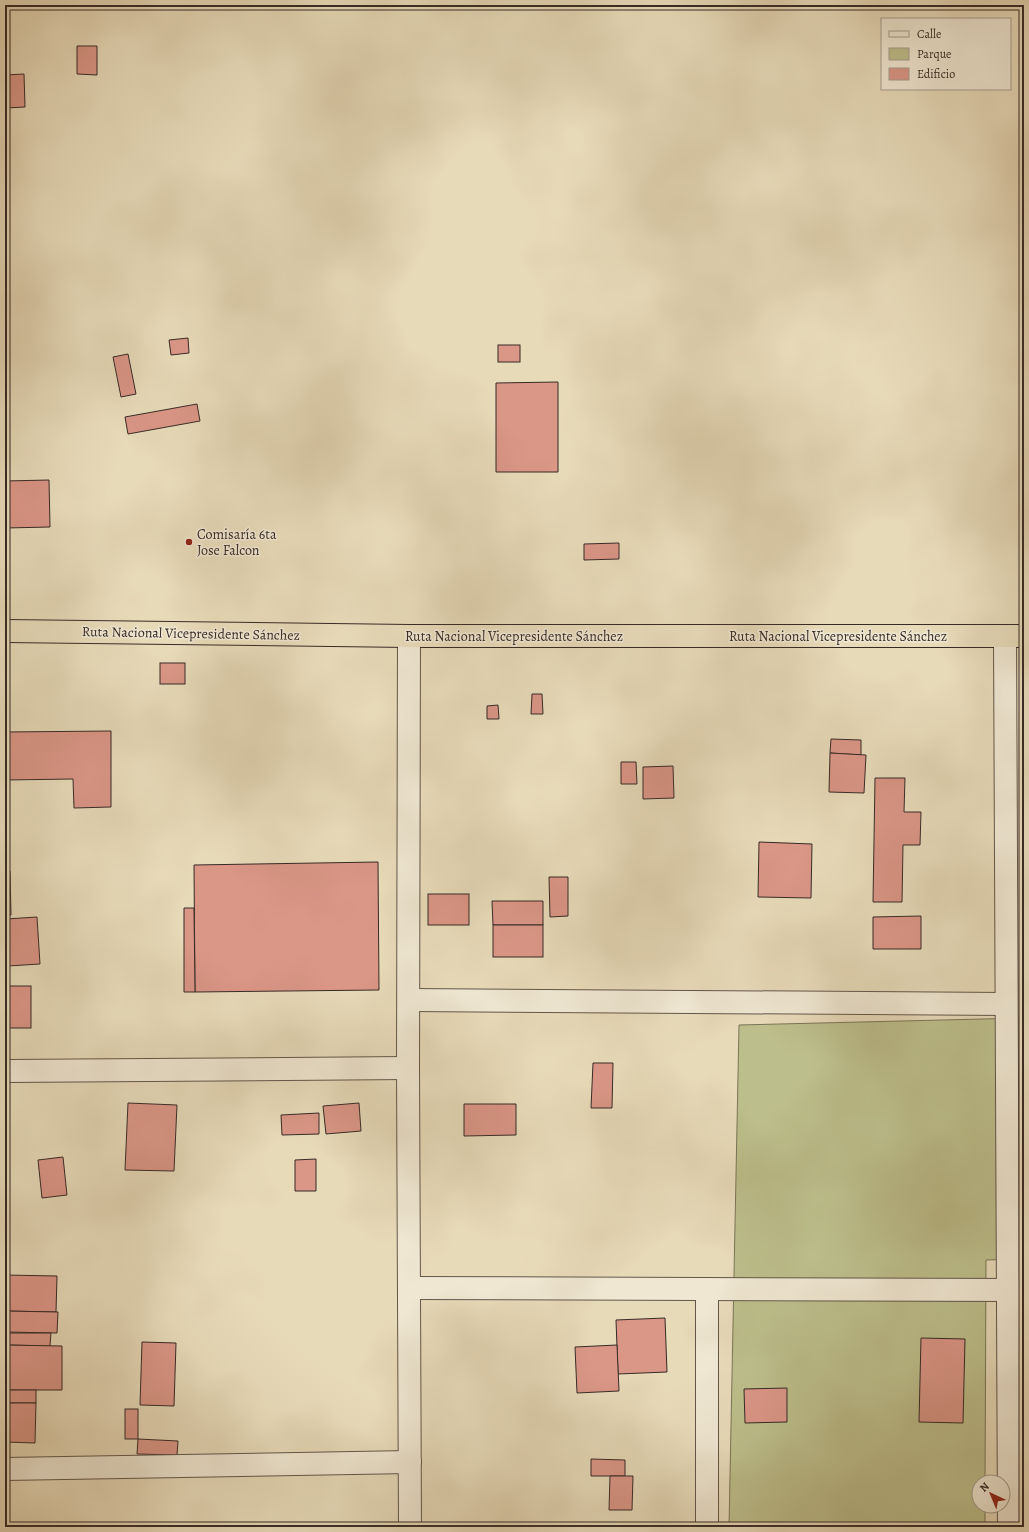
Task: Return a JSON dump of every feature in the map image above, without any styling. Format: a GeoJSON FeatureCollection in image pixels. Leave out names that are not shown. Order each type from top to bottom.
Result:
{"type":"FeatureCollection","features":[{"type":"Feature","properties":{"kind":"highway","name":"Ruta Nacional Vicepresidente Sánchez"},"geometry":{"type":"LineString","coordinates":[[5,631],[409,636],[1014,636]]}},
{"type":"Feature","properties":{"kind":"street"},"geometry":{"type":"LineString","coordinates":[[409,636],[410,1000],[408,1068],[410,1527]]}},
{"type":"Feature","properties":{"kind":"street"},"geometry":{"type":"LineString","coordinates":[[1008,1527],[1016,1290],[1006,1004],[1014,636]]}},
{"type":"Feature","properties":{"kind":"street"},"geometry":{"type":"LineString","coordinates":[[410,1000],[1006,1004]]}},
{"type":"Feature","properties":{"kind":"street"},"geometry":{"type":"LineString","coordinates":[[5,1071],[408,1068]]}},
{"type":"Feature","properties":{"kind":"street"},"geometry":{"type":"LineString","coordinates":[[409,1288],[1016,1290]]}},
{"type":"Feature","properties":{"kind":"street"},"geometry":{"type":"LineString","coordinates":[[707,1289],[708,1527]]}},
{"type":"Feature","properties":{"kind":"street"},"geometry":{"type":"LineString","coordinates":[[5,1469],[410,1462]]}},
{"type":"Feature","properties":{"kind":"green space"},"geometry":{"type":"Polygon","coordinates":[[[1024,1018],[1024,1259],[986,1260],[985,1474],[971,1474],[971,1514],[985,1514],[985,1527],[729,1527],[739,1025],[1024,1018]]]}},
{"type":"Feature","properties":{"kind":"building"},"geometry":{"type":"Polygon","coordinates":[[[77,46],[97,46],[97,75],[77,74],[77,46]]]}},
{"type":"Feature","properties":{"kind":"building"},"geometry":{"type":"Polygon","coordinates":[[[24,74],[25,107],[5,108],[5,75],[24,74]]]}},
{"type":"Feature","properties":{"kind":"building"},"geometry":{"type":"Polygon","coordinates":[[[188,338],[189,353],[171,355],[169,340],[188,338]]]}},
{"type":"Feature","properties":{"kind":"building"},"geometry":{"type":"Polygon","coordinates":[[[498,345],[520,345],[520,362],[498,362],[498,345]]]}},
{"type":"Feature","properties":{"kind":"building"},"geometry":{"type":"Polygon","coordinates":[[[128,354],[136,394],[121,397],[113,357],[128,354]]]}},
{"type":"Feature","properties":{"kind":"building"},"geometry":{"type":"Polygon","coordinates":[[[558,382],[558,472],[496,472],[496,383],[558,382]]]}},
{"type":"Feature","properties":{"kind":"building"},"geometry":{"type":"Polygon","coordinates":[[[197,404],[200,421],[128,434],[125,417],[197,404]]]}},
{"type":"Feature","properties":{"kind":"building"},"geometry":{"type":"Polygon","coordinates":[[[49,480],[50,527],[5,528],[5,481],[49,480]]]}},
{"type":"Feature","properties":{"kind":"building"},"geometry":{"type":"Polygon","coordinates":[[[619,543],[619,559],[584,560],[584,544],[619,543]]]}},
{"type":"Feature","properties":{"kind":"building"},"geometry":{"type":"Polygon","coordinates":[[[160,663],[185,663],[185,684],[160,684],[160,663]]]}},
{"type":"Feature","properties":{"kind":"building"},"geometry":{"type":"Polygon","coordinates":[[[532,694],[542,694],[543,714],[531,714],[532,694]]]}},
{"type":"Feature","properties":{"kind":"building"},"geometry":{"type":"Polygon","coordinates":[[[498,705],[499,719],[487,719],[487,706],[498,705]]]}},
{"type":"Feature","properties":{"kind":"building"},"geometry":{"type":"Polygon","coordinates":[[[111,731],[111,807],[74,808],[73,779],[5,780],[5,732],[111,731]]]}},
{"type":"Feature","properties":{"kind":"building"},"geometry":{"type":"Polygon","coordinates":[[[831,739],[861,740],[861,755],[830,753],[831,739]]]}},
{"type":"Feature","properties":{"kind":"building"},"geometry":{"type":"Polygon","coordinates":[[[830,753],[866,755],[864,793],[829,792],[830,753]]]}},
{"type":"Feature","properties":{"kind":"building"},"geometry":{"type":"Polygon","coordinates":[[[621,762],[636,762],[637,784],[621,784],[621,762]]]}},
{"type":"Feature","properties":{"kind":"building"},"geometry":{"type":"Polygon","coordinates":[[[673,766],[674,798],[643,799],[643,767],[673,766]]]}},
{"type":"Feature","properties":{"kind":"building"},"geometry":{"type":"Polygon","coordinates":[[[875,778],[905,778],[904,812],[921,812],[920,845],[903,845],[902,902],[873,902],[875,778]]]}},
{"type":"Feature","properties":{"kind":"building"},"geometry":{"type":"Polygon","coordinates":[[[759,842],[812,844],[811,898],[758,897],[759,842]]]}},
{"type":"Feature","properties":{"kind":"building"},"geometry":{"type":"Polygon","coordinates":[[[378,862],[379,990],[195,992],[194,865],[378,862]]]}},
{"type":"Feature","properties":{"kind":"building"},"geometry":{"type":"Polygon","coordinates":[[[5,871],[10,871],[11,915],[5,915],[5,871]]]}},
{"type":"Feature","properties":{"kind":"building"},"geometry":{"type":"Polygon","coordinates":[[[549,877],[568,877],[568,916],[550,917],[549,877]]]}},
{"type":"Feature","properties":{"kind":"building"},"geometry":{"type":"Polygon","coordinates":[[[428,894],[469,894],[469,925],[428,925],[428,894]]]}},
{"type":"Feature","properties":{"kind":"building"},"geometry":{"type":"Polygon","coordinates":[[[492,901],[543,901],[543,925],[493,925],[492,901]]]}},
{"type":"Feature","properties":{"kind":"building"},"geometry":{"type":"Polygon","coordinates":[[[184,908],[194,908],[195,992],[184,992],[184,908]]]}},
{"type":"Feature","properties":{"kind":"building"},"geometry":{"type":"Polygon","coordinates":[[[921,916],[921,949],[873,949],[873,917],[921,916]]]}},
{"type":"Feature","properties":{"kind":"building"},"geometry":{"type":"Polygon","coordinates":[[[37,917],[40,964],[8,966],[6,919],[37,917]]]}},
{"type":"Feature","properties":{"kind":"building"},"geometry":{"type":"Polygon","coordinates":[[[493,925],[543,925],[543,957],[493,957],[493,925]]]}},
{"type":"Feature","properties":{"kind":"building"},"geometry":{"type":"Polygon","coordinates":[[[6,986],[31,986],[31,1028],[6,1028],[6,986]]]}},
{"type":"Feature","properties":{"kind":"building"},"geometry":{"type":"Polygon","coordinates":[[[593,1063],[613,1063],[612,1108],[591,1108],[593,1063]]]}},
{"type":"Feature","properties":{"kind":"building"},"geometry":{"type":"Polygon","coordinates":[[[128,1103],[177,1105],[174,1171],[125,1170],[128,1103]]]}},
{"type":"Feature","properties":{"kind":"building"},"geometry":{"type":"Polygon","coordinates":[[[359,1103],[361,1131],[326,1134],[323,1106],[359,1103]]]}},
{"type":"Feature","properties":{"kind":"building"},"geometry":{"type":"Polygon","coordinates":[[[464,1104],[516,1104],[516,1135],[464,1136],[464,1104]]]}},
{"type":"Feature","properties":{"kind":"building"},"geometry":{"type":"Polygon","coordinates":[[[319,1113],[319,1134],[282,1135],[281,1115],[319,1113]]]}},
{"type":"Feature","properties":{"kind":"building"},"geometry":{"type":"Polygon","coordinates":[[[63,1157],[67,1195],[42,1198],[38,1160],[63,1157]]]}},
{"type":"Feature","properties":{"kind":"building"},"geometry":{"type":"Polygon","coordinates":[[[316,1159],[316,1191],[295,1191],[295,1160],[316,1159]]]}},
{"type":"Feature","properties":{"kind":"building"},"geometry":{"type":"Polygon","coordinates":[[[5,1275],[57,1276],[56,1312],[5,1311],[5,1275]]]}},
{"type":"Feature","properties":{"kind":"building"},"geometry":{"type":"Polygon","coordinates":[[[5,1311],[58,1312],[57,1333],[5,1332],[5,1311]]]}},
{"type":"Feature","properties":{"kind":"building"},"geometry":{"type":"Polygon","coordinates":[[[665,1318],[667,1372],[618,1374],[616,1320],[665,1318]]]}},
{"type":"Feature","properties":{"kind":"building"},"geometry":{"type":"Polygon","coordinates":[[[9,1333],[51,1333],[50,1346],[8,1345],[9,1333]]]}},
{"type":"Feature","properties":{"kind":"building"},"geometry":{"type":"Polygon","coordinates":[[[921,1338],[965,1339],[963,1423],[919,1422],[921,1338]]]}},
{"type":"Feature","properties":{"kind":"building"},"geometry":{"type":"Polygon","coordinates":[[[142,1342],[176,1343],[174,1406],[140,1405],[142,1342]]]}},
{"type":"Feature","properties":{"kind":"building"},"geometry":{"type":"Polygon","coordinates":[[[5,1345],[62,1346],[62,1390],[5,1390],[5,1345]]]}},
{"type":"Feature","properties":{"kind":"building"},"geometry":{"type":"Polygon","coordinates":[[[617,1345],[619,1391],[577,1393],[575,1347],[617,1345]]]}},
{"type":"Feature","properties":{"kind":"building"},"geometry":{"type":"Polygon","coordinates":[[[787,1388],[787,1422],[745,1423],[744,1389],[787,1388]]]}},
{"type":"Feature","properties":{"kind":"building"},"geometry":{"type":"Polygon","coordinates":[[[5,1390],[36,1390],[36,1403],[5,1403],[5,1390]]]}},
{"type":"Feature","properties":{"kind":"building"},"geometry":{"type":"Polygon","coordinates":[[[5,1403],[36,1403],[35,1443],[5,1442],[5,1403]]]}},
{"type":"Feature","properties":{"kind":"building"},"geometry":{"type":"Polygon","coordinates":[[[125,1409],[138,1409],[138,1439],[125,1439],[125,1409]]]}},
{"type":"Feature","properties":{"kind":"building"},"geometry":{"type":"Polygon","coordinates":[[[138,1439],[178,1441],[177,1455],[137,1454],[138,1439]]]}},
{"type":"Feature","properties":{"kind":"building"},"geometry":{"type":"Polygon","coordinates":[[[591,1459],[625,1460],[625,1476],[591,1476],[591,1459]]]}},
{"type":"Feature","properties":{"kind":"building"},"geometry":{"type":"Polygon","coordinates":[[[610,1476],[633,1476],[632,1510],[609,1510],[610,1476]]]}},
{"type":"Feature","properties":{"kind":"building"},"geometry":{"type":"Polygon","coordinates":[[[594,1524],[634,1524],[634,1527],[594,1527],[594,1524]]]}},
{"type":"Feature","properties":{"kind":"place","name":"Comisaría 6ta Jose Falcon"},"geometry":{"type":"Point","coordinates":[189,542]}}]}
